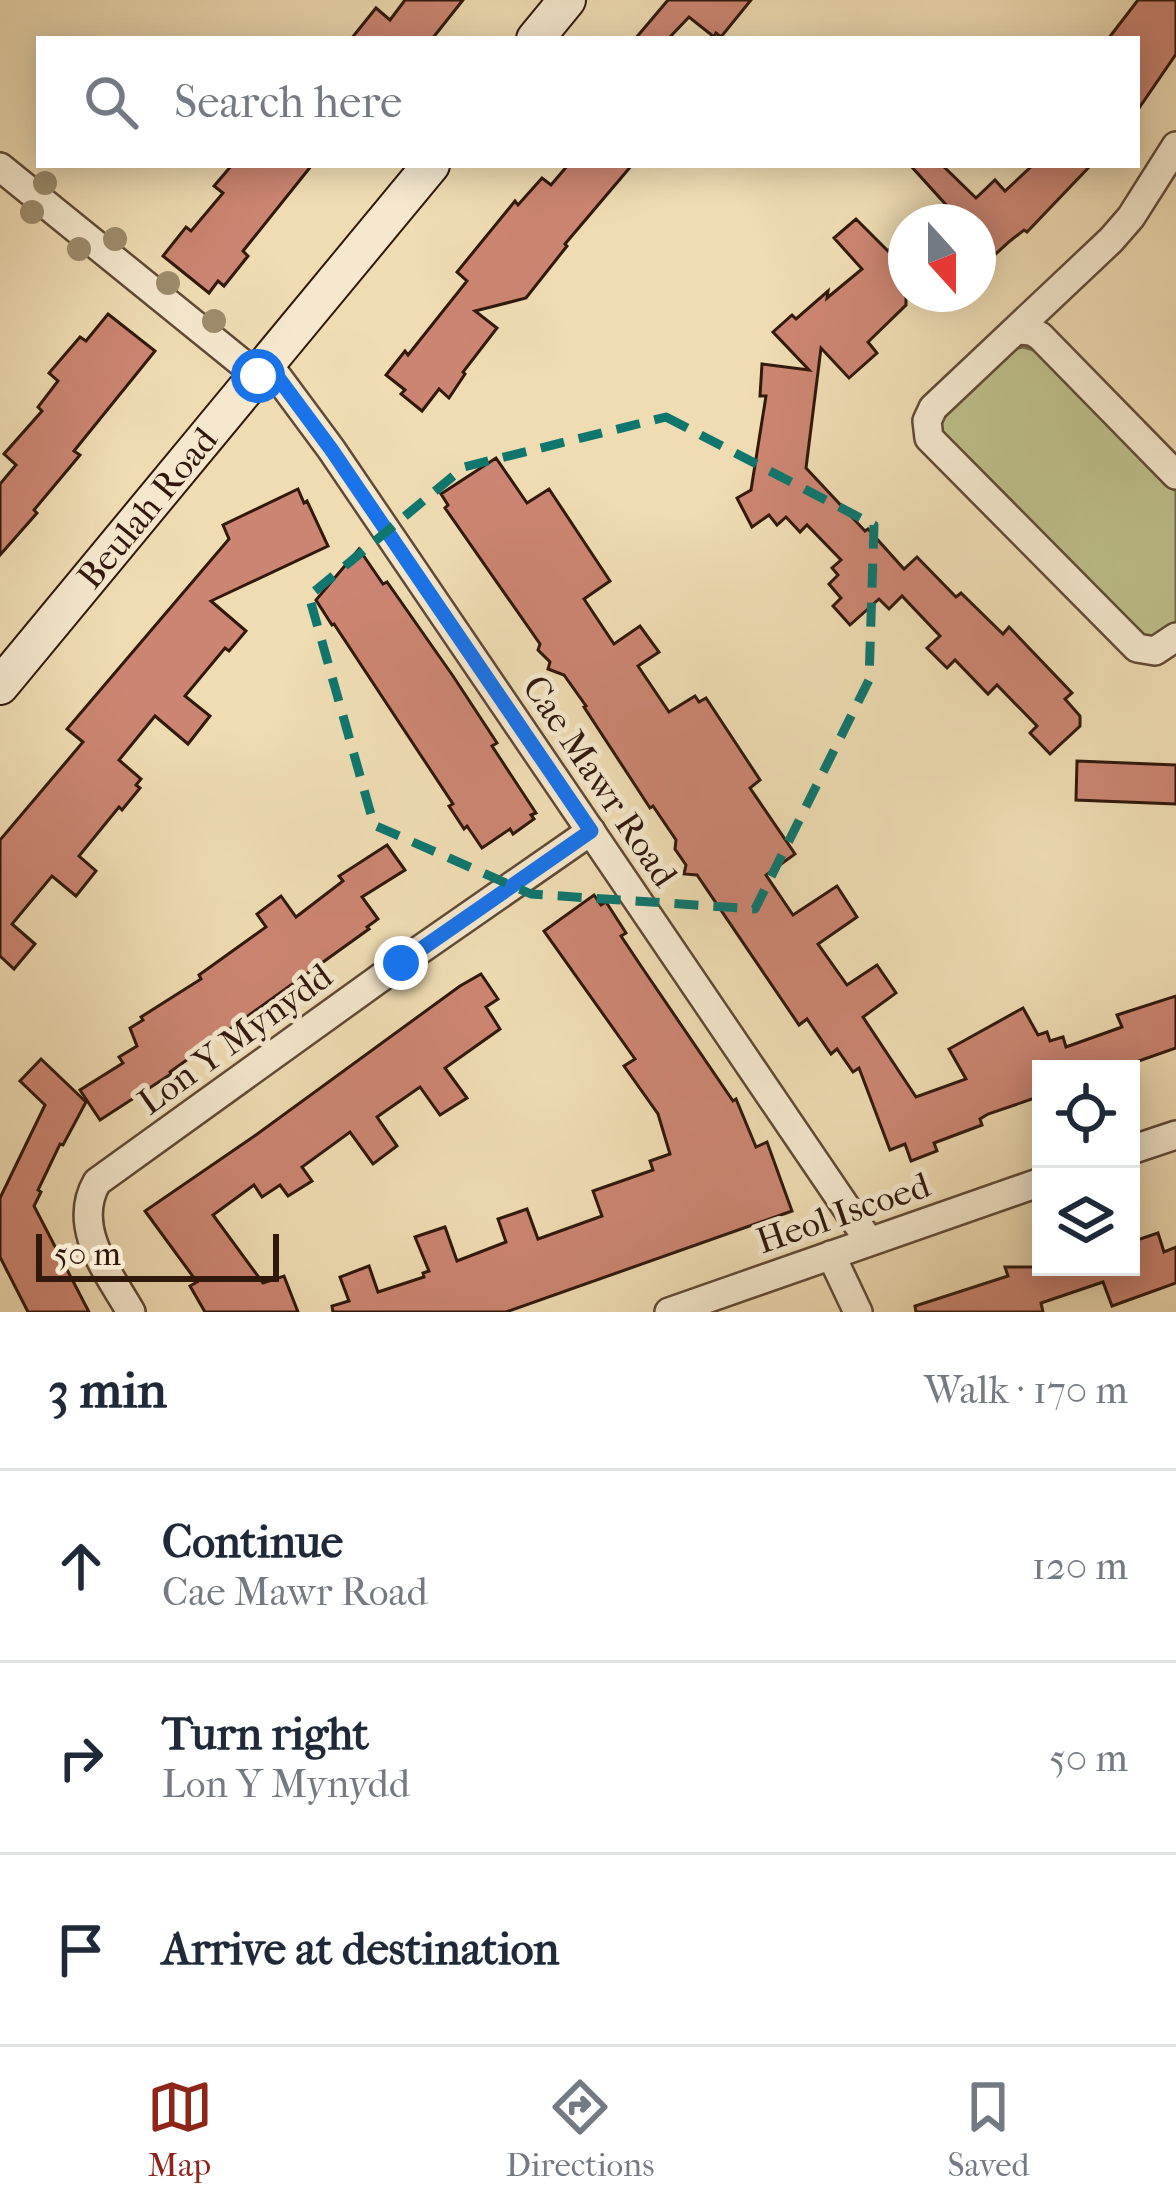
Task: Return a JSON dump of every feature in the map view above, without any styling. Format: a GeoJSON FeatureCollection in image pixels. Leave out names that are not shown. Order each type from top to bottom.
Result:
{"type":"FeatureCollection","features":[{"type":"Feature","properties":{"kind":"street"},"geometry":{"type":"LineString","coordinates":[[537,36],[567,0]]}},
{"type":"Feature","properties":{"kind":"street"},"geometry":{"type":"LineString","coordinates":[[1176,146],[1121,228],[933,408],[927,421],[929,438],[1137,648],[1155,651],[1176,637]]}},
{"type":"Feature","properties":{"kind":"street","name":"Cae Mawr Road"},"geometry":{"type":"LineString","coordinates":[[0,167],[263,370],[331,449],[868,1241]]}},
{"type":"Feature","properties":{"kind":"street","name":"Beulah Road"},"geometry":{"type":"LineString","coordinates":[[0,686],[428,168]]}},
{"type":"Feature","properties":{"kind":"street"},"geometry":{"type":"LineString","coordinates":[[1018,330],[1040,335],[1176,475]]}},
{"type":"Feature","properties":{"kind":"street","name":"Lon Y Mynydd"},"geometry":{"type":"LineString","coordinates":[[131,1312],[89,1233],[89,1196],[98,1182],[591,831]]}},
{"type":"Feature","properties":{"kind":"street"},"geometry":{"type":"LineString","coordinates":[[1140,1147],[1176,1135]]}},
{"type":"Feature","properties":{"kind":"street","name":"Heol Iscoed"},"geometry":{"type":"LineString","coordinates":[[669,1312],[1032,1185]]}},
{"type":"Feature","properties":{"kind":"street"},"geometry":{"type":"LineString","coordinates":[[831,1255],[859,1312]]}},
{"type":"Feature","properties":{"kind":"highlighted area"},"geometry":{"type":"Polygon","coordinates":[[[666,417],[874,525],[869,680],[755,909],[531,894],[374,825],[309,596],[464,467],[666,417]]]}},
{"type":"Feature","properties":{"kind":"green space"},"geometry":{"type":"Polygon","coordinates":[[[1014,349],[1037,351],[1176,491],[1176,623],[1164,635],[1148,640],[941,434],[941,416],[1014,349]]]}},
{"type":"Feature","properties":{"kind":"building"},"geometry":{"type":"Polygon","coordinates":[[[405,0],[463,0],[434,36],[353,36],[376,8],[390,20],[405,0]]]}},
{"type":"Feature","properties":{"kind":"building"},"geometry":{"type":"Polygon","coordinates":[[[668,0],[751,0],[722,36],[713,36],[689,17],[671,36],[638,36],[668,0]]]}},
{"type":"Feature","properties":{"kind":"building"},"geometry":{"type":"Polygon","coordinates":[[[1138,0],[1176,0],[1176,54],[1140,107],[1140,36],[1110,36],[1138,0]]]}},
{"type":"Feature","properties":{"kind":"building"},"geometry":{"type":"Polygon","coordinates":[[[229,168],[310,168],[243,251],[248,256],[224,286],[218,281],[209,293],[163,256],[223,193],[214,186],[229,168]]]}},
{"type":"Feature","properties":{"kind":"building"},"geometry":{"type":"Polygon","coordinates":[[[565,168],[629,168],[526,298],[475,311],[497,328],[449,398],[439,389],[422,411],[386,375],[405,351],[408,355],[467,281],[457,272],[515,201],[518,205],[542,178],[551,185],[565,168]]]}},
{"type":"Feature","properties":{"kind":"building"},"geometry":{"type":"Polygon","coordinates":[[[913,168],[945,168],[976,198],[995,180],[1005,191],[1030,168],[1088,168],[996,254],[996,204],[945,204],[913,168]]]}},
{"type":"Feature","properties":{"kind":"building"},"geometry":{"type":"Polygon","coordinates":[[[856,219],[888,251],[888,312],[899,312],[868,342],[877,353],[849,378],[821,348],[806,468],[904,569],[917,557],[956,597],[961,593],[1003,634],[1009,627],[1072,693],[1065,699],[1080,716],[1080,726],[1050,754],[1030,733],[1037,726],[997,685],[988,694],[955,660],[947,668],[927,648],[940,636],[902,596],[889,609],[879,599],[850,625],[833,606],[841,598],[829,584],[838,575],[832,568],[841,560],[807,525],[800,532],[786,517],[777,525],[769,515],[752,527],[737,498],[751,490],[766,396],[760,396],[762,364],[809,370],[773,332],[862,269],[834,238],[856,219]]]}},
{"type":"Feature","properties":{"kind":"building"},"geometry":{"type":"Polygon","coordinates":[[[108,314],[155,351],[74,451],[80,455],[34,510],[37,513],[0,555],[0,484],[16,465],[4,454],[42,411],[38,407],[58,381],[49,373],[108,314]]]}},
{"type":"Feature","properties":{"kind":"building"},"geometry":{"type":"Polygon","coordinates":[[[496,458],[527,503],[549,489],[610,581],[584,599],[614,644],[640,626],[659,652],[638,666],[669,712],[695,696],[699,702],[706,698],[760,780],[750,788],[795,854],[766,875],[793,915],[837,886],[857,917],[818,944],[847,985],[877,965],[896,993],[863,1017],[916,1097],[966,1079],[949,1049],[1023,1008],[1038,1035],[1047,1032],[1050,1041],[1063,1037],[1066,1047],[1122,1027],[1117,1015],[1176,996],[1176,1048],[1140,1061],[1032,1060],[1032,1099],[988,1114],[980,1119],[982,1125],[934,1143],[937,1151],[911,1161],[905,1144],[890,1150],[859,1068],[853,1072],[837,1049],[831,1054],[807,1019],[799,1025],[697,875],[684,874],[686,865],[675,849],[676,840],[564,675],[548,669],[550,662],[538,650],[540,644],[445,508],[448,505],[441,494],[496,458]]]}},
{"type":"Feature","properties":{"kind":"building"},"geometry":{"type":"Polygon","coordinates":[[[298,489],[328,546],[211,601],[246,631],[229,651],[225,648],[185,696],[210,716],[188,744],[155,716],[119,760],[141,779],[136,785],[140,788],[79,856],[96,871],[76,896],[52,876],[12,924],[35,944],[14,969],[0,956],[0,840],[83,742],[67,729],[229,539],[223,525],[298,489]]]}},
{"type":"Feature","properties":{"kind":"building"},"geometry":{"type":"Polygon","coordinates":[[[359,549],[453,676],[536,813],[513,834],[510,829],[482,848],[467,826],[464,829],[449,806],[453,804],[316,600],[359,549]]]}},
{"type":"Feature","properties":{"kind":"building"},"geometry":{"type":"Polygon","coordinates":[[[1077,761],[1176,765],[1176,804],[1076,800],[1077,761]]]}},
{"type":"Feature","properties":{"kind":"building"},"geometry":{"type":"Polygon","coordinates":[[[387,845],[405,870],[362,897],[378,919],[369,929],[100,1120],[80,1090],[123,1063],[119,1057],[137,1046],[130,1028],[141,1017],[201,979],[199,975],[266,927],[257,914],[281,896],[296,917],[343,881],[339,876],[387,845]]]}},
{"type":"Feature","properties":{"kind":"building"},"geometry":{"type":"Polygon","coordinates":[[[594,895],[601,905],[606,902],[626,933],[621,936],[733,1101],[736,1099],[756,1147],[767,1142],[792,1211],[506,1312],[333,1312],[332,1306],[349,1301],[340,1277],[369,1266],[378,1292],[424,1277],[429,1271],[415,1237],[445,1227],[457,1261],[506,1242],[498,1219],[527,1209],[538,1239],[602,1216],[593,1191],[653,1170],[650,1161],[670,1154],[658,1114],[624,1066],[635,1059],[544,931],[594,895]]]}},
{"type":"Feature","properties":{"kind":"building"},"geometry":{"type":"Polygon","coordinates":[[[481,974],[498,999],[486,1007],[500,1029],[445,1068],[467,1098],[440,1115],[420,1087],[377,1117],[397,1146],[373,1164],[350,1132],[302,1167],[312,1181],[288,1196],[280,1185],[262,1197],[254,1185],[213,1215],[263,1283],[284,1276],[298,1312],[205,1312],[190,1286],[197,1282],[145,1211],[481,974]]]}},
{"type":"Feature","properties":{"kind":"building"},"geometry":{"type":"Polygon","coordinates":[[[41,1059],[86,1102],[60,1144],[34,1206],[89,1312],[28,1312],[0,1257],[0,1198],[45,1105],[20,1081],[41,1059]]]}},
{"type":"Feature","properties":{"kind":"building"},"geometry":{"type":"Polygon","coordinates":[[[1158,1233],[1164,1252],[1176,1247],[1176,1283],[1112,1306],[1103,1282],[1041,1303],[1043,1312],[916,1312],[915,1306],[1008,1276],[1005,1267],[1032,1267],[1032,1276],[1140,1276],[1140,1239],[1158,1233]]]}},
{"type":"Feature","properties":{"kind":"route"},"geometry":{"type":"LineString","coordinates":[[258,376],[268,364],[331,449],[591,831],[401,963]]}}]}
